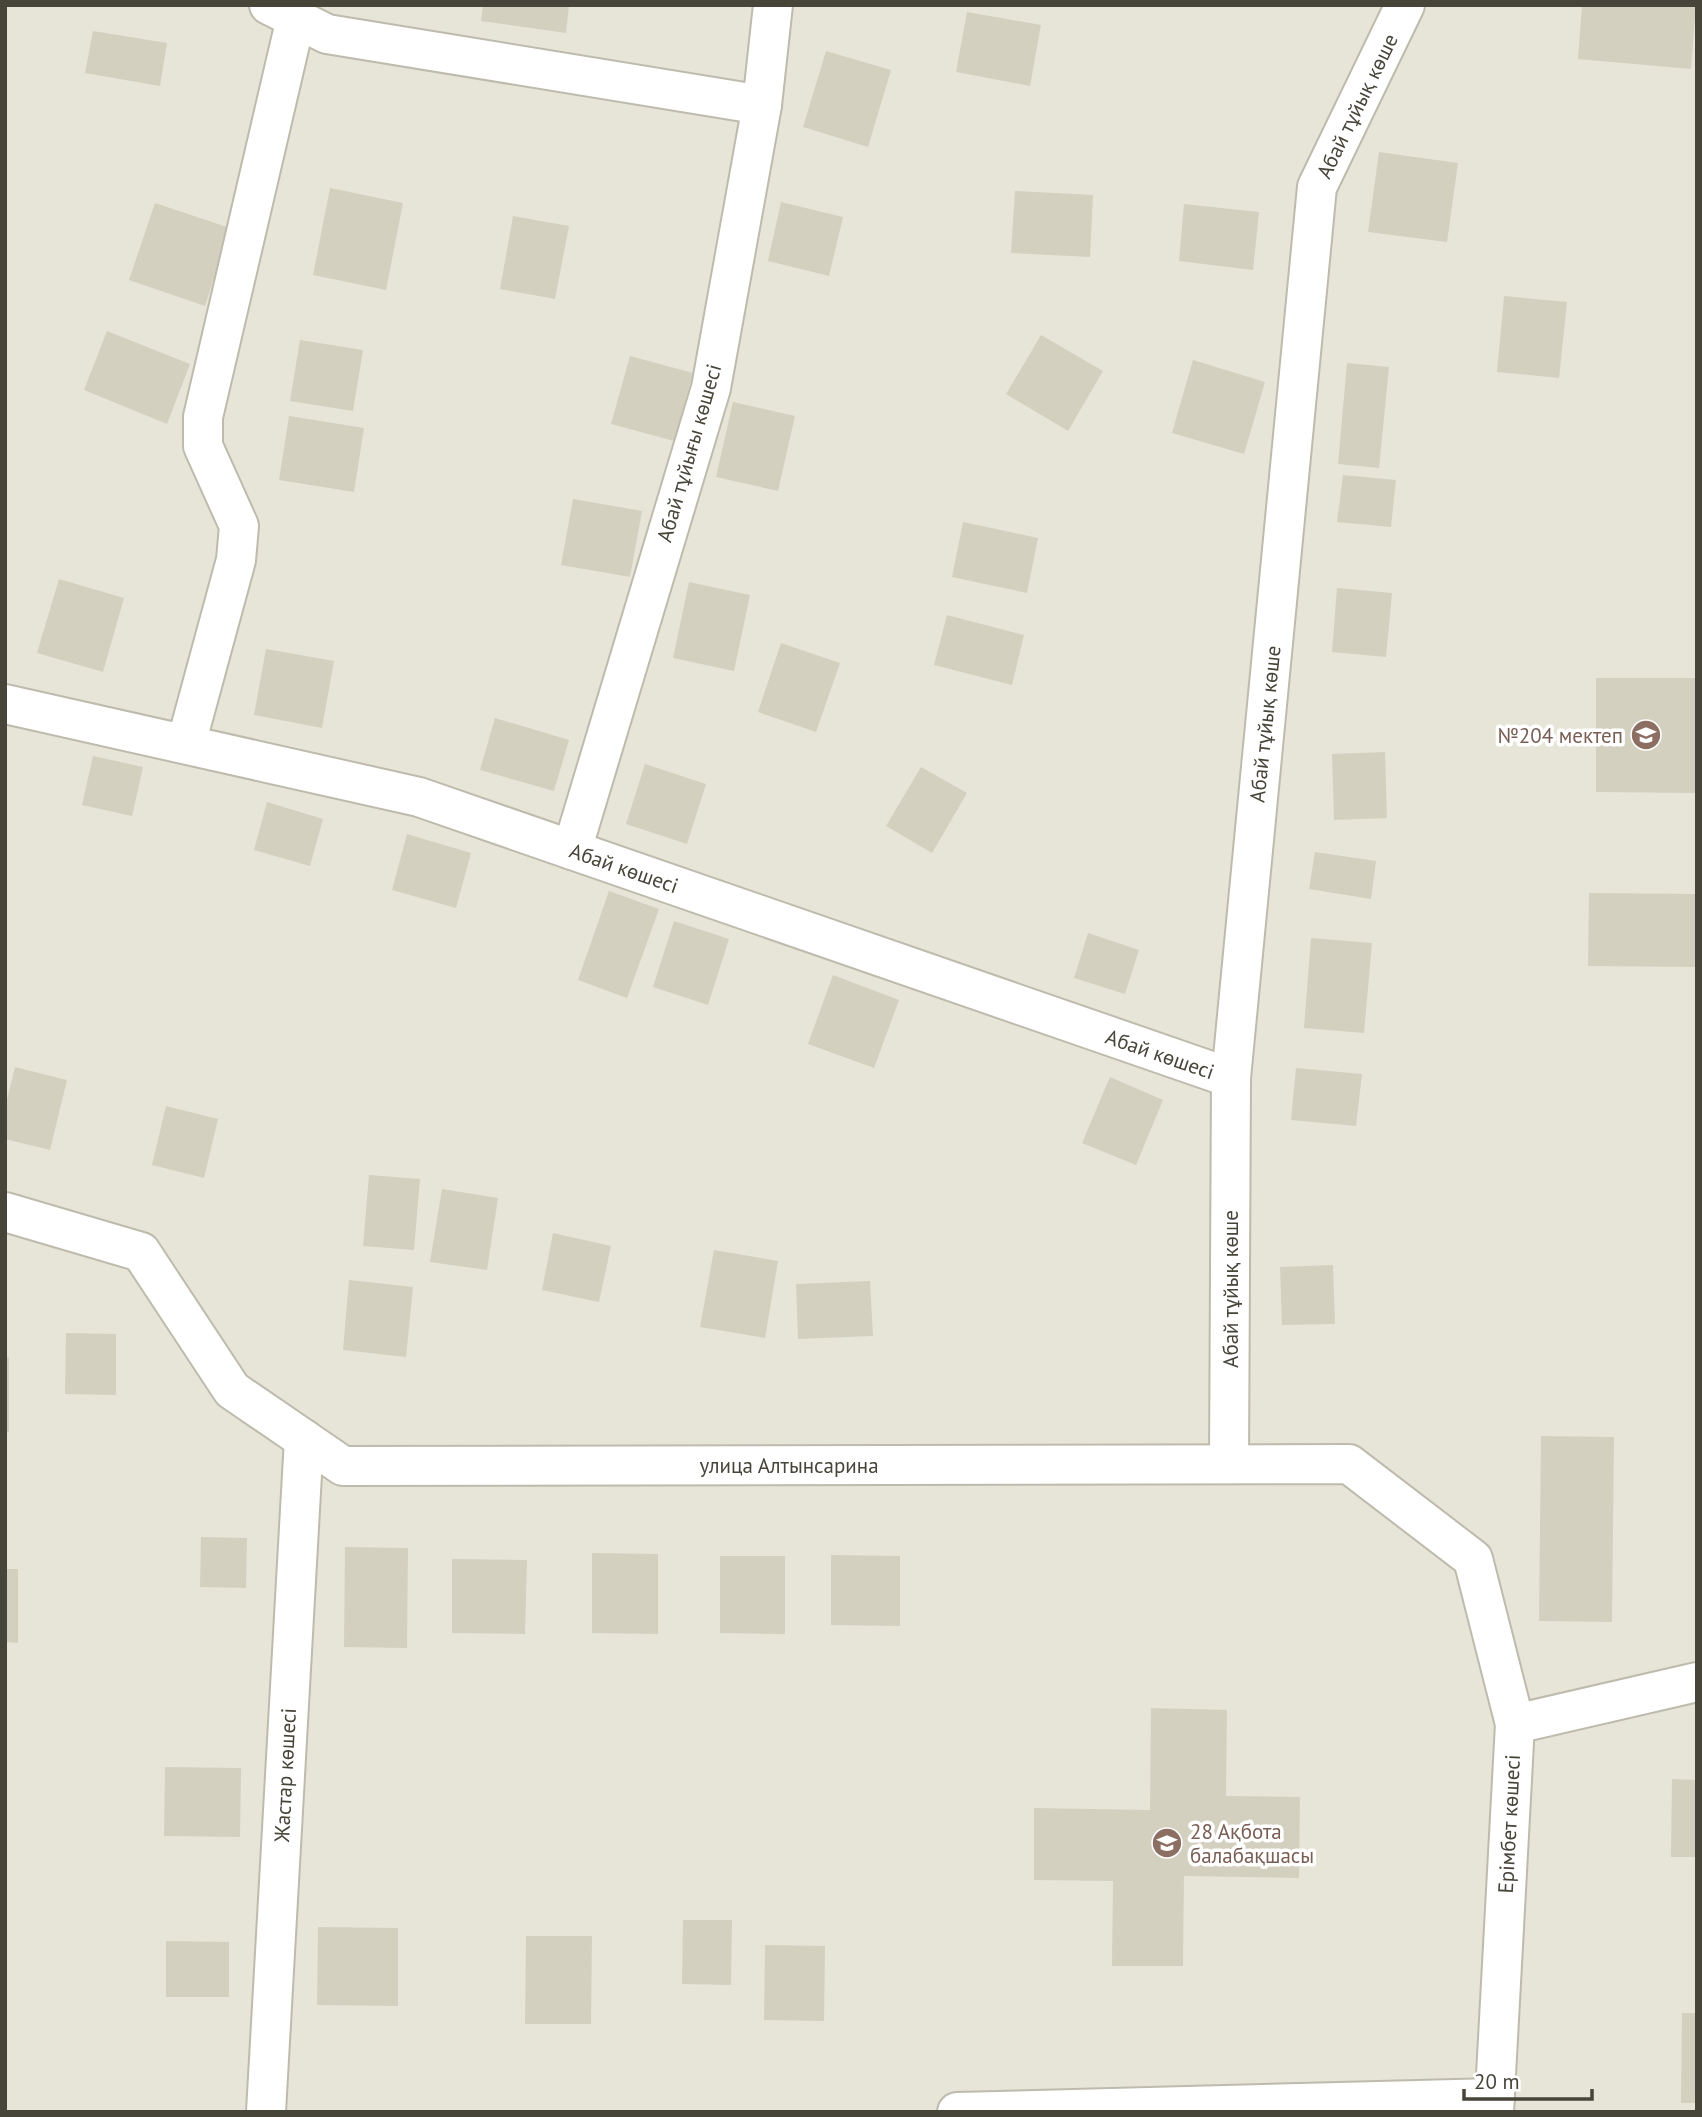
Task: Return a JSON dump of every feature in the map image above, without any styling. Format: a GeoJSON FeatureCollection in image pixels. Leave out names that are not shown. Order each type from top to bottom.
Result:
{"type":"FeatureCollection","features":[{"type":"Feature","properties":{"kind":"street","name":"Абай тұйығы көшесі"},"geometry":{"type":"LineString","coordinates":[[572,850],[711,388],[762,105],[773,5]]}},
{"type":"Feature","properties":{"kind":"street","name":"Абай тұйық көше"},"geometry":{"type":"LineString","coordinates":[[1229,1464],[1231,1078],[1317,187],[1405,5]]}},
{"type":"Feature","properties":{"kind":"street"},"geometry":{"type":"LineString","coordinates":[[186,744],[236,560],[239,526],[203,446],[203,417],[282,12],[327,34],[762,105]]}},
{"type":"Feature","properties":{"kind":"street","name":"Абай көшесі"},"geometry":{"type":"LineString","coordinates":[[5,704],[419,797],[1231,1078]]}},
{"type":"Feature","properties":{"kind":"street","name":"улица Алтынсарина"},"geometry":{"type":"LineString","coordinates":[[5,1212],[141,1252],[232,1390],[343,1466],[1349,1464],[1473,1559],[1514,1724]]}},
{"type":"Feature","properties":{"kind":"street","name":"Жастар көшесі"},"geometry":{"type":"LineString","coordinates":[[266,2112],[304,1439]]}},
{"type":"Feature","properties":{"kind":"street","name":"Ерімбет көшесі"},"geometry":{"type":"LineString","coordinates":[[1495,2105],[1514,1724],[1697,1682]]}},
{"type":"Feature","properties":{"kind":"street"},"geometry":{"type":"LineString","coordinates":[[957,2112],[1495,2105]]}},
{"type":"Feature","properties":{"kind":"shaded area"},"geometry":{"type":"Polygon","coordinates":[[[5,5],[1697,5],[1697,2112],[5,2112],[5,5]]]}},
{"type":"Feature","properties":{"kind":"building"},"geometry":{"type":"Polygon","coordinates":[[[483,5],[569,5],[566,33],[481,21],[483,5]]]}},
{"type":"Feature","properties":{"kind":"building"},"geometry":{"type":"Polygon","coordinates":[[[1582,5],[1696,5],[1691,69],[1578,59],[1582,5]]]}},
{"type":"Feature","properties":{"kind":"building"},"geometry":{"type":"Polygon","coordinates":[[[967,12],[1041,25],[1030,86],[956,72],[967,12]]]}},
{"type":"Feature","properties":{"kind":"building"},"geometry":{"type":"Polygon","coordinates":[[[93,31],[167,43],[160,86],[85,73],[93,31]]]}},
{"type":"Feature","properties":{"kind":"building"},"geometry":{"type":"Polygon","coordinates":[[[826,51],[891,70],[868,147],[803,127],[826,51]]]}},
{"type":"Feature","properties":{"kind":"building"},"geometry":{"type":"Polygon","coordinates":[[[1379,152],[1458,163],[1447,242],[1368,232],[1379,152]]]}},
{"type":"Feature","properties":{"kind":"building"},"geometry":{"type":"Polygon","coordinates":[[[330,188],[403,203],[386,290],[313,275],[330,188]]]}},
{"type":"Feature","properties":{"kind":"building"},"geometry":{"type":"Polygon","coordinates":[[[1015,191],[1093,195],[1090,257],[1011,253],[1015,191]]]}},
{"type":"Feature","properties":{"kind":"building"},"geometry":{"type":"Polygon","coordinates":[[[781,202],[843,217],[829,276],[768,261],[781,202]]]}},
{"type":"Feature","properties":{"kind":"building"},"geometry":{"type":"Polygon","coordinates":[[[155,203],[230,228],[205,306],[129,280],[155,203]]]}},
{"type":"Feature","properties":{"kind":"building"},"geometry":{"type":"Polygon","coordinates":[[[1184,204],[1259,212],[1253,270],[1179,261],[1184,204]]]}},
{"type":"Feature","properties":{"kind":"building"},"geometry":{"type":"Polygon","coordinates":[[[513,216],[569,226],[555,299],[500,289],[513,216]]]}},
{"type":"Feature","properties":{"kind":"building"},"geometry":{"type":"Polygon","coordinates":[[[1504,296],[1567,302],[1559,378],[1497,372],[1504,296]]]}},
{"type":"Feature","properties":{"kind":"building"},"geometry":{"type":"Polygon","coordinates":[[[107,331],[190,364],[167,424],[84,390],[107,331]]]}},
{"type":"Feature","properties":{"kind":"building"},"geometry":{"type":"Polygon","coordinates":[[[1041,335],[1103,371],[1068,431],[1006,394],[1041,335]]]}},
{"type":"Feature","properties":{"kind":"building"},"geometry":{"type":"Polygon","coordinates":[[[300,340],[363,350],[353,411],[290,401],[300,340]]]}},
{"type":"Feature","properties":{"kind":"building"},"geometry":{"type":"Polygon","coordinates":[[[630,356],[693,373],[674,441],[611,424],[630,356]]]}},
{"type":"Feature","properties":{"kind":"building"},"geometry":{"type":"Polygon","coordinates":[[[1193,360],[1265,382],[1244,454],[1172,433],[1193,360]]]}},
{"type":"Feature","properties":{"kind":"building"},"geometry":{"type":"Polygon","coordinates":[[[1347,363],[1389,367],[1379,468],[1338,464],[1347,363]]]}},
{"type":"Feature","properties":{"kind":"building"},"geometry":{"type":"Polygon","coordinates":[[[733,402],[795,416],[778,491],[716,477],[733,402]]]}},
{"type":"Feature","properties":{"kind":"building"},"geometry":{"type":"Polygon","coordinates":[[[289,416],[364,428],[354,492],[279,480],[289,416]]]}},
{"type":"Feature","properties":{"kind":"building"},"geometry":{"type":"Polygon","coordinates":[[[1343,475],[1396,480],[1391,527],[1337,522],[1343,475]]]}},
{"type":"Feature","properties":{"kind":"building"},"geometry":{"type":"Polygon","coordinates":[[[573,499],[642,511],[630,577],[561,565],[573,499]]]}},
{"type":"Feature","properties":{"kind":"building"},"geometry":{"type":"Polygon","coordinates":[[[963,522],[1038,538],[1027,593],[952,577],[963,522]]]}},
{"type":"Feature","properties":{"kind":"building"},"geometry":{"type":"Polygon","coordinates":[[[59,579],[124,598],[103,672],[37,653],[59,579]]]}},
{"type":"Feature","properties":{"kind":"building"},"geometry":{"type":"Polygon","coordinates":[[[689,582],[750,595],[734,671],[673,658],[689,582]]]}},
{"type":"Feature","properties":{"kind":"building"},"geometry":{"type":"Polygon","coordinates":[[[1337,588],[1392,593],[1386,657],[1332,652],[1337,588]]]}},
{"type":"Feature","properties":{"kind":"building"},"geometry":{"type":"Polygon","coordinates":[[[947,615],[1024,635],[1012,685],[934,665],[947,615]]]}},
{"type":"Feature","properties":{"kind":"building"},"geometry":{"type":"Polygon","coordinates":[[[781,643],[840,663],[816,732],[758,712],[781,643]]]}},
{"type":"Feature","properties":{"kind":"building"},"geometry":{"type":"Polygon","coordinates":[[[266,649],[334,661],[322,728],[254,715],[266,649]]]}},
{"type":"Feature","properties":{"kind":"building","name":"№204 мектеп"},"geometry":{"type":"Polygon","coordinates":[[[1596,678],[1697,678],[1697,793],[1596,792],[1596,678]]]}},
{"type":"Feature","properties":{"kind":"building"},"geometry":{"type":"Polygon","coordinates":[[[495,718],[569,740],[554,791],[480,770],[495,718]]]}},
{"type":"Feature","properties":{"kind":"building"},"geometry":{"type":"Polygon","coordinates":[[[1385,752],[1387,818],[1334,820],[1332,754],[1385,752]]]}},
{"type":"Feature","properties":{"kind":"building"},"geometry":{"type":"Polygon","coordinates":[[[93,756],[143,767],[132,816],[82,805],[93,756]]]}},
{"type":"Feature","properties":{"kind":"building"},"geometry":{"type":"Polygon","coordinates":[[[645,764],[706,784],[687,844],[626,824],[645,764]]]}},
{"type":"Feature","properties":{"kind":"building"},"geometry":{"type":"Polygon","coordinates":[[[921,767],[967,793],[932,853],[886,826],[921,767]]]}},
{"type":"Feature","properties":{"kind":"building"},"geometry":{"type":"Polygon","coordinates":[[[267,802],[323,819],[310,866],[254,850],[267,802]]]}},
{"type":"Feature","properties":{"kind":"building"},"geometry":{"type":"Polygon","coordinates":[[[407,834],[471,853],[456,908],[392,890],[407,834]]]}},
{"type":"Feature","properties":{"kind":"building"},"geometry":{"type":"Polygon","coordinates":[[[1315,852],[1376,861],[1371,899],[1309,889],[1315,852]]]}},
{"type":"Feature","properties":{"kind":"building"},"geometry":{"type":"Polygon","coordinates":[[[609,891],[659,909],[627,998],[578,980],[609,891]]]}},
{"type":"Feature","properties":{"kind":"building"},"geometry":{"type":"Polygon","coordinates":[[[1589,893],[1697,894],[1697,967],[1588,966],[1589,893]]]}},
{"type":"Feature","properties":{"kind":"building"},"geometry":{"type":"Polygon","coordinates":[[[674,921],[729,939],[708,1005],[653,987],[674,921]]]}},
{"type":"Feature","properties":{"kind":"building"},"geometry":{"type":"Polygon","coordinates":[[[1088,933],[1139,950],[1125,994],[1074,978],[1088,933]]]}},
{"type":"Feature","properties":{"kind":"building"},"geometry":{"type":"Polygon","coordinates":[[[1311,938],[1372,943],[1364,1033],[1304,1028],[1311,938]]]}},
{"type":"Feature","properties":{"kind":"building"},"geometry":{"type":"Polygon","coordinates":[[[833,975],[899,1000],[874,1068],[808,1044],[833,975]]]}},
{"type":"Feature","properties":{"kind":"building"},"geometry":{"type":"Polygon","coordinates":[[[15,1067],[67,1080],[50,1150],[5,1139],[5,1108],[15,1067]]]}},
{"type":"Feature","properties":{"kind":"building"},"geometry":{"type":"Polygon","coordinates":[[[1296,1068],[1362,1074],[1356,1126],[1291,1120],[1296,1068]]]}},
{"type":"Feature","properties":{"kind":"building"},"geometry":{"type":"Polygon","coordinates":[[[1110,1077],[1163,1100],[1136,1165],[1082,1143],[1110,1077]]]}},
{"type":"Feature","properties":{"kind":"building"},"geometry":{"type":"Polygon","coordinates":[[[166,1106],[218,1119],[204,1178],[152,1165],[166,1106]]]}},
{"type":"Feature","properties":{"kind":"building"},"geometry":{"type":"Polygon","coordinates":[[[369,1175],[420,1179],[414,1250],[363,1246],[369,1175]]]}},
{"type":"Feature","properties":{"kind":"building"},"geometry":{"type":"Polygon","coordinates":[[[442,1189],[498,1198],[487,1270],[430,1262],[442,1189]]]}},
{"type":"Feature","properties":{"kind":"building"},"geometry":{"type":"Polygon","coordinates":[[[553,1233],[611,1246],[599,1302],[542,1290],[553,1233]]]}},
{"type":"Feature","properties":{"kind":"building"},"geometry":{"type":"Polygon","coordinates":[[[714,1250],[778,1261],[765,1338],[700,1327],[714,1250]]]}},
{"type":"Feature","properties":{"kind":"building"},"geometry":{"type":"Polygon","coordinates":[[[1333,1265],[1335,1324],[1282,1325],[1280,1267],[1333,1265]]]}},
{"type":"Feature","properties":{"kind":"building"},"geometry":{"type":"Polygon","coordinates":[[[349,1280],[413,1287],[406,1357],[343,1350],[349,1280]]]}},
{"type":"Feature","properties":{"kind":"building"},"geometry":{"type":"Polygon","coordinates":[[[870,1281],[873,1336],[798,1339],[796,1284],[870,1281]]]}},
{"type":"Feature","properties":{"kind":"building"},"geometry":{"type":"Polygon","coordinates":[[[66,1333],[116,1334],[116,1395],[65,1394],[66,1333]]]}},
{"type":"Feature","properties":{"kind":"building"},"geometry":{"type":"Polygon","coordinates":[[[5,1357],[9,1357],[9,1432],[5,1432],[5,1357]]]}},
{"type":"Feature","properties":{"kind":"building"},"geometry":{"type":"Polygon","coordinates":[[[1541,1436],[1614,1437],[1612,1622],[1539,1621],[1541,1436]]]}},
{"type":"Feature","properties":{"kind":"building"},"geometry":{"type":"Polygon","coordinates":[[[201,1537],[247,1538],[246,1588],[200,1587],[201,1537]]]}},
{"type":"Feature","properties":{"kind":"building"},"geometry":{"type":"Polygon","coordinates":[[[345,1547],[408,1548],[407,1648],[344,1647],[345,1547]]]}},
{"type":"Feature","properties":{"kind":"building"},"geometry":{"type":"Polygon","coordinates":[[[592,1553],[658,1554],[658,1634],[592,1633],[592,1553]]]}},
{"type":"Feature","properties":{"kind":"building"},"geometry":{"type":"Polygon","coordinates":[[[831,1555],[900,1556],[900,1626],[831,1625],[831,1555]]]}},
{"type":"Feature","properties":{"kind":"building"},"geometry":{"type":"Polygon","coordinates":[[[720,1556],[785,1556],[785,1634],[720,1633],[720,1556]]]}},
{"type":"Feature","properties":{"kind":"building"},"geometry":{"type":"Polygon","coordinates":[[[452,1559],[527,1560],[525,1634],[452,1633],[452,1559]]]}},
{"type":"Feature","properties":{"kind":"building"},"geometry":{"type":"Polygon","coordinates":[[[5,1569],[18,1569],[18,1643],[5,1642],[5,1569]]]}},
{"type":"Feature","properties":{"kind":"building","name":"28 Ақбота балабақшасы"},"geometry":{"type":"Polygon","coordinates":[[[1151,1708],[1227,1710],[1226,1796],[1300,1797],[1299,1878],[1184,1876],[1183,1966],[1112,1966],[1113,1881],[1034,1880],[1034,1808],[1150,1810],[1151,1708]]]}},
{"type":"Feature","properties":{"kind":"building"},"geometry":{"type":"Polygon","coordinates":[[[165,1767],[241,1768],[240,1837],[164,1836],[165,1767]]]}},
{"type":"Feature","properties":{"kind":"building"},"geometry":{"type":"Polygon","coordinates":[[[1672,1779],[1697,1780],[1697,1857],[1671,1857],[1672,1779]]]}},
{"type":"Feature","properties":{"kind":"building"},"geometry":{"type":"Polygon","coordinates":[[[683,1920],[732,1920],[731,1985],[682,1984],[683,1920]]]}},
{"type":"Feature","properties":{"kind":"building"},"geometry":{"type":"Polygon","coordinates":[[[318,1927],[398,1928],[398,2006],[317,2005],[318,1927]]]}},
{"type":"Feature","properties":{"kind":"building"},"geometry":{"type":"Polygon","coordinates":[[[526,1936],[592,1936],[591,2024],[525,2024],[526,1936]]]}},
{"type":"Feature","properties":{"kind":"building"},"geometry":{"type":"Polygon","coordinates":[[[166,1941],[229,1942],[229,1997],[166,1997],[166,1941]]]}},
{"type":"Feature","properties":{"kind":"building"},"geometry":{"type":"Polygon","coordinates":[[[765,1945],[825,1946],[824,2021],[764,2020],[765,1945]]]}},
{"type":"Feature","properties":{"kind":"building"},"geometry":{"type":"Polygon","coordinates":[[[1682,2013],[1697,2013],[1697,2103],[1681,2103],[1682,2013]]]}},
{"type":"Feature","properties":{"kind":"place","name":"№204 мектеп"},"geometry":{"type":"Point","coordinates":[1646,735]}},
{"type":"Feature","properties":{"kind":"place","name":"28 Ақбота балабақшасы"},"geometry":{"type":"Point","coordinates":[1167,1843]}}]}
